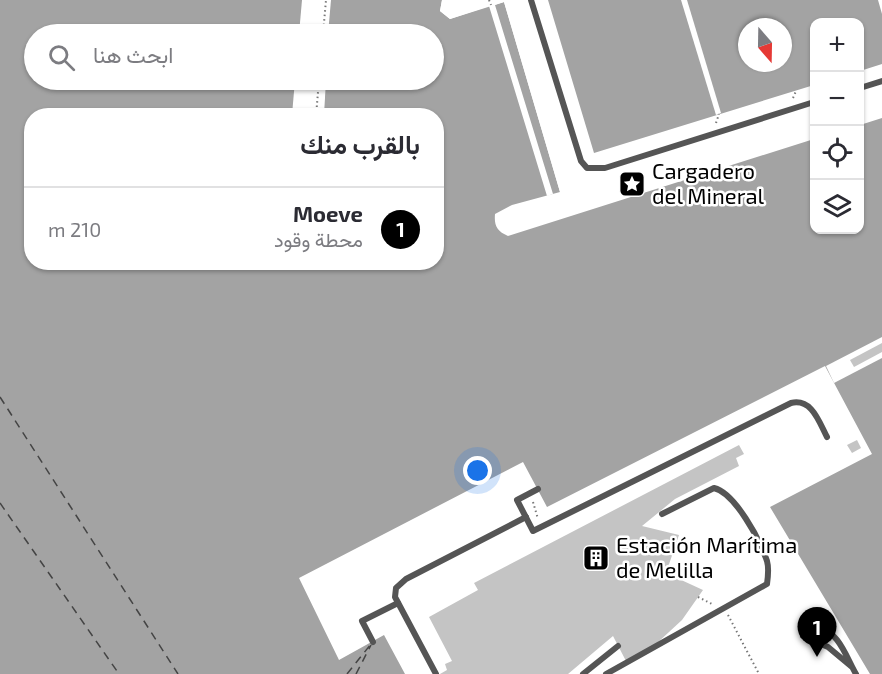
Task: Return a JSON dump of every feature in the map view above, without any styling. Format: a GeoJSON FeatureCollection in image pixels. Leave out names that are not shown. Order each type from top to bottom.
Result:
{"type":"FeatureCollection","features":[{"type":"Feature","properties":{"kind":"lane"},"geometry":{"type":"LineString","coordinates":[[531,0],[581,161],[587,168],[605,168],[810,103]]}},
{"type":"Feature","properties":{"kind":"lane"},"geometry":{"type":"LineString","coordinates":[[864,87],[882,81]]}},
{"type":"Feature","properties":{"kind":"lane"},"geometry":{"type":"LineString","coordinates":[[538,489],[517,500],[533,531],[791,403],[800,401],[808,404],[827,437]]}},
{"type":"Feature","properties":{"kind":"lane"},"geometry":{"type":"LineString","coordinates":[[606,674],[760,591],[767,584],[767,562],[736,502],[724,490],[714,488],[662,514]]}},
{"type":"Feature","properties":{"kind":"lane"},"geometry":{"type":"LineString","coordinates":[[436,674],[394,593],[406,579],[526,517]]}},
{"type":"Feature","properties":{"kind":"lane"},"geometry":{"type":"LineString","coordinates":[[373,642],[362,621],[398,603]]}},
{"type":"Feature","properties":{"kind":"lane"},"geometry":{"type":"LineString","coordinates":[[825,629],[836,639],[854,671],[828,647],[803,636],[825,629]]}},
{"type":"Feature","properties":{"kind":"lane"},"geometry":{"type":"LineString","coordinates":[[583,674],[618,646]]}},
{"type":"Feature","properties":{"kind":"path"},"geometry":{"type":"LineString","coordinates":[[324,24],[326,0]]}},
{"type":"Feature","properties":{"kind":"path"},"geometry":{"type":"LineString","coordinates":[[489,0],[491,5]]}},
{"type":"Feature","properties":{"kind":"path"},"geometry":{"type":"LineString","coordinates":[[317,108],[318,90]]}},
{"type":"Feature","properties":{"kind":"path"},"geometry":{"type":"LineString","coordinates":[[793,98],[796,91]]}},
{"type":"Feature","properties":{"kind":"path"},"geometry":{"type":"LineString","coordinates":[[716,123],[719,114]]}},
{"type":"Feature","properties":{"kind":"path"},"geometry":{"type":"LineString","coordinates":[[538,489],[532,505],[542,527]]}},
{"type":"Feature","properties":{"kind":"path"},"geometry":{"type":"LineString","coordinates":[[731,621],[759,674]]}},
{"type":"Feature","properties":{"kind":"shaded area"},"geometry":{"type":"Polygon","coordinates":[[[0,0],[442,0],[440,11],[450,19],[504,2],[560,192],[512,205],[495,214],[497,228],[508,236],[810,140],[810,234],[864,234],[864,124],[882,118],[882,674],[870,674],[770,507],[872,454],[825,366],[547,507],[523,462],[299,578],[339,660],[384,635],[405,674],[0,674],[0,0]]]}},
{"type":"Feature","properties":{"kind":"shaded area"},"geometry":{"type":"Polygon","coordinates":[[[548,0],[878,0],[882,14],[882,64],[864,70],[864,18],[810,18],[810,86],[594,153],[548,0]]]}},
{"type":"Feature","properties":{"kind":"pier"},"geometry":{"type":"Polygon","coordinates":[[[302,0],[331,0],[329,24],[300,24],[302,0]]]}},
{"type":"Feature","properties":{"kind":"pier"},"geometry":{"type":"Polygon","coordinates":[[[442,0],[445,0],[443,10],[450,16],[494,1],[506,0],[563,191],[560,192],[504,2],[495,5],[553,194],[547,196],[489,6],[450,19],[440,11],[442,0]]]}},
{"type":"Feature","properties":{"kind":"pier"},"geometry":{"type":"Polygon","coordinates":[[[681,0],[687,0],[721,113],[716,115],[681,0]]]}},
{"type":"Feature","properties":{"kind":"pier"},"geometry":{"type":"Polygon","coordinates":[[[294,90],[325,90],[324,108],[293,108],[294,90]]]}},
{"type":"Feature","properties":{"kind":"pier"},"geometry":{"type":"Polygon","coordinates":[[[882,337],[882,358],[834,383],[826,366],[882,337]]]}},
{"type":"Feature","properties":{"kind":"building"},"geometry":{"type":"Polygon","coordinates":[[[882,343],[882,352],[854,367],[850,360],[882,343]]]}},
{"type":"Feature","properties":{"kind":"building"},"geometry":{"type":"Polygon","coordinates":[[[857,440],[861,448],[852,453],[847,445],[857,440]]]}},
{"type":"Feature","properties":{"kind":"building","name":"Estación Marítima de Melilla"},"geometry":{"type":"Polygon","coordinates":[[[739,445],[744,454],[736,458],[739,466],[675,499],[642,526],[679,535],[666,573],[703,590],[682,620],[656,644],[626,661],[613,636],[568,674],[440,674],[447,670],[445,664],[452,661],[429,617],[478,590],[474,583],[739,445]]]}},
{"type":"Feature","properties":{"kind":"ferry route"},"geometry":{"type":"LineString","coordinates":[[0,397],[178,674]]}},
{"type":"Feature","properties":{"kind":"ferry route"},"geometry":{"type":"LineString","coordinates":[[0,503],[119,674]]}},
{"type":"Feature","properties":{"kind":"ferry route"},"geometry":{"type":"LineString","coordinates":[[347,674],[371,644]]}},
{"type":"Feature","properties":{"kind":"ferry route"},"geometry":{"type":"LineString","coordinates":[[356,674],[371,645]]}},
{"type":"Feature","properties":{"kind":"place","name":"Cargadero del Mineral"},"geometry":{"type":"Point","coordinates":[632,184]}},
{"type":"Feature","properties":{"kind":"place","name":"Estación Marítima de Melilla"},"geometry":{"type":"Point","coordinates":[596,558]}},
{"type":"Feature","properties":{"kind":"place","name":"Moeve"},"geometry":{"type":"Point","coordinates":[817,657]}}]}
